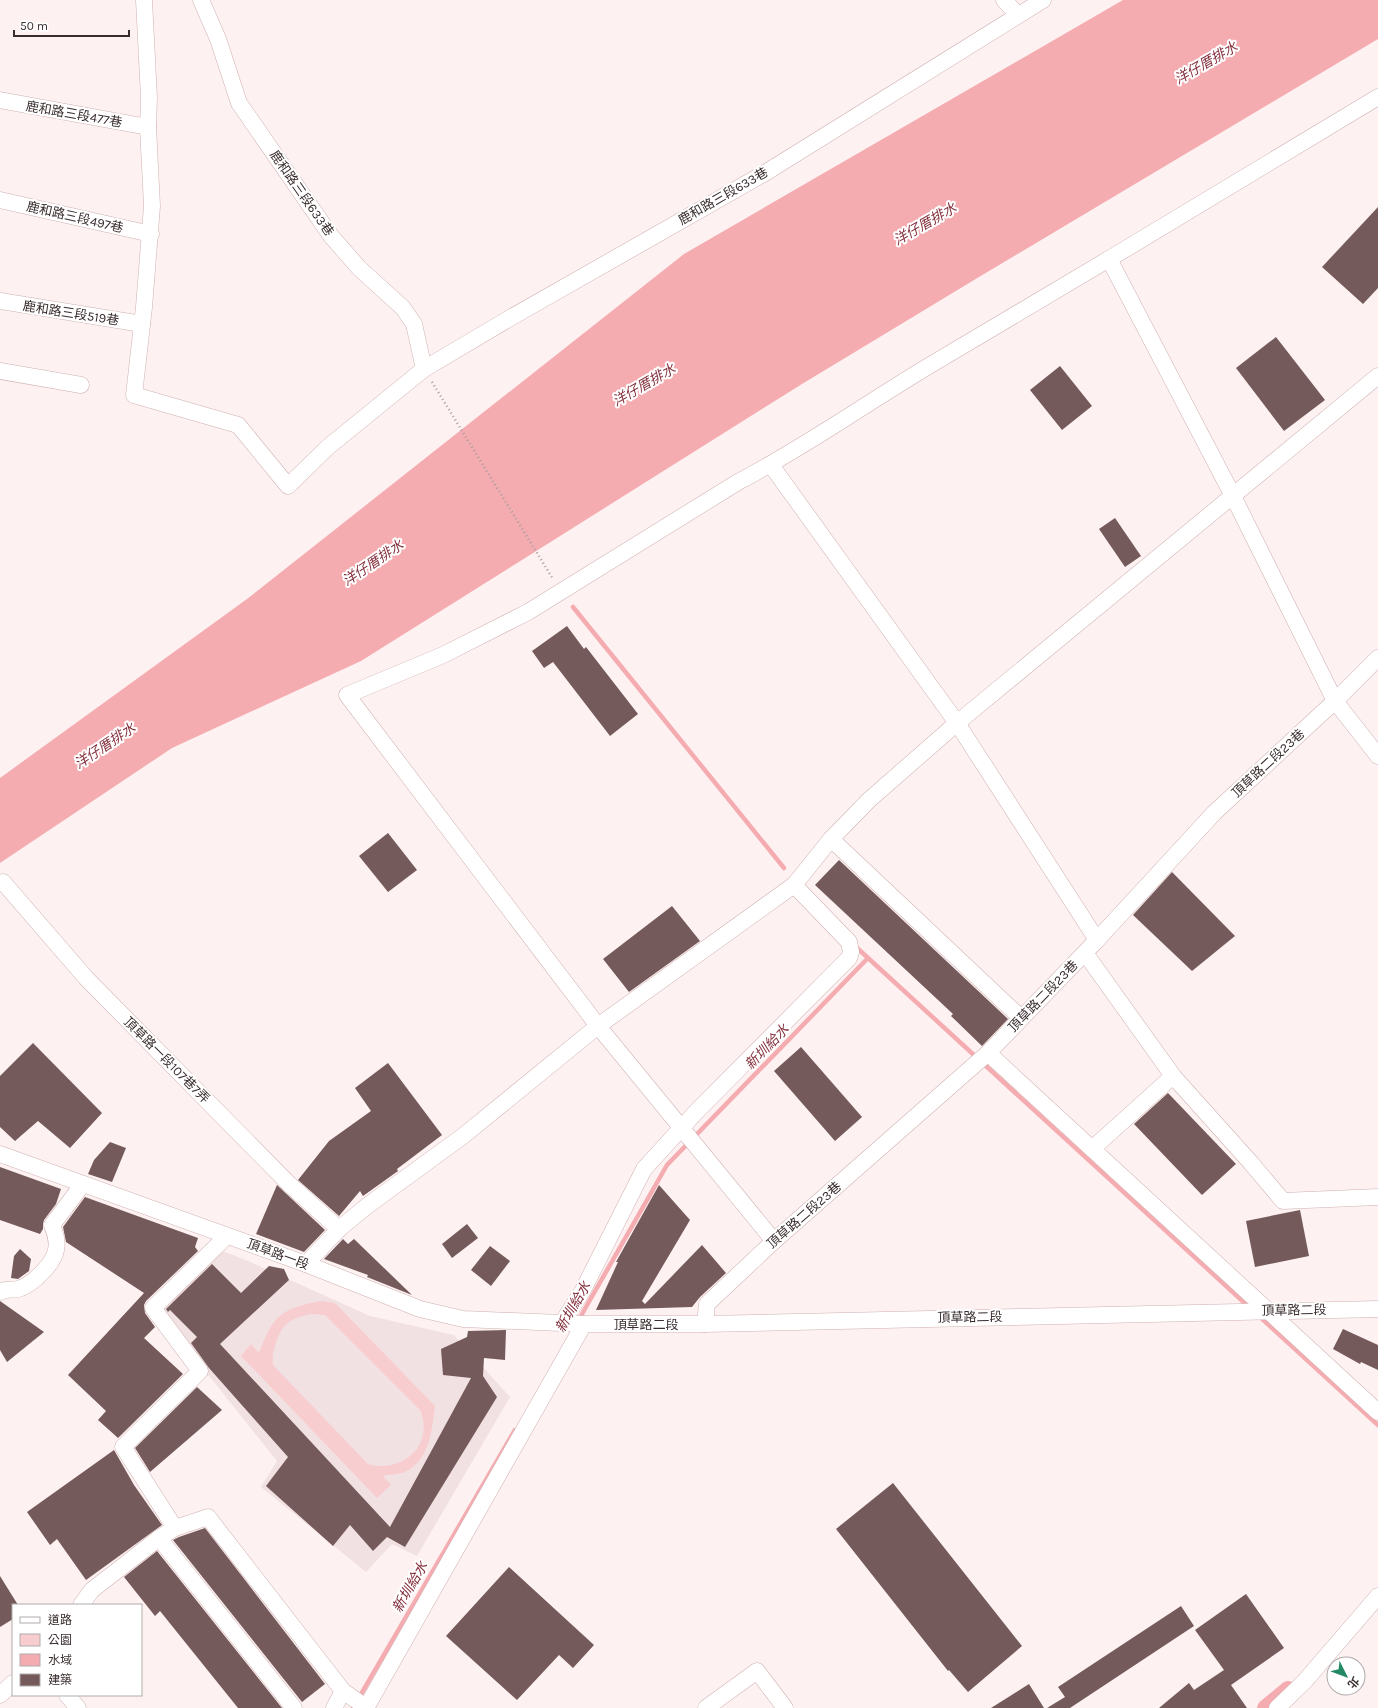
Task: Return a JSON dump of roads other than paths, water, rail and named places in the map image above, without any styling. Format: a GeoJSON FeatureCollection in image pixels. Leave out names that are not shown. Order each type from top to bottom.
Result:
{"type":"FeatureCollection","features":[{"type":"Feature","properties":{"kind":"street"},"geometry":{"type":"LineString","coordinates":[[142,324],[151,234],[152,206],[144,0]]}},
{"type":"Feature","properties":{"kind":"street","name":"鹿和路三段633巷"},"geometry":{"type":"LineString","coordinates":[[200,0],[218,39],[239,103],[331,236],[359,268],[403,308],[414,324],[424,369]]}},
{"type":"Feature","properties":{"kind":"street"},"geometry":{"type":"LineString","coordinates":[[1004,0],[1018,15]]}},
{"type":"Feature","properties":{"kind":"street","name":"鹿和路三段633巷"},"geometry":{"type":"LineString","coordinates":[[142,324],[134,395],[238,425],[288,486],[328,446],[424,369],[510,318],[765,173],[1043,0]]}},
{"type":"Feature","properties":{"kind":"street"},"geometry":{"type":"LineString","coordinates":[[774,1241],[598,1026],[347,695],[389,679],[443,655],[528,612],[738,482],[771,465],[913,376],[1378,97]]}},
{"type":"Feature","properties":{"kind":"street","name":"鹿和路三段477巷"},"geometry":{"type":"LineString","coordinates":[[0,100],[148,127]]}},
{"type":"Feature","properties":{"kind":"street","name":"鹿和路三段497巷"},"geometry":{"type":"LineString","coordinates":[[0,200],[151,234]]}},
{"type":"Feature","properties":{"kind":"street"},"geometry":{"type":"LineString","coordinates":[[1109,259],[1233,496],[1335,701],[1378,756]]}},
{"type":"Feature","properties":{"kind":"street","name":"鹿和路三段519巷"},"geometry":{"type":"LineString","coordinates":[[0,301],[142,324]]}},
{"type":"Feature","properties":{"kind":"street"},"geometry":{"type":"LineString","coordinates":[[0,371],[81,385]]}},
{"type":"Feature","properties":{"kind":"street"},"geometry":{"type":"LineString","coordinates":[[306,1264],[339,1229],[367,1206],[463,1136],[598,1026],[794,886],[831,839],[869,800],[957,723],[1378,376]]}},
{"type":"Feature","properties":{"kind":"street"},"geometry":{"type":"LineString","coordinates":[[771,465],[957,723],[1097,940]]}},
{"type":"Feature","properties":{"kind":"street","name":"頂草路二段23巷"},"geometry":{"type":"LineString","coordinates":[[705,1324],[707,1304],[774,1241],[988,1053],[1085,953],[1214,813],[1335,701],[1378,658]]}},
{"type":"Feature","properties":{"kind":"street"},"geometry":{"type":"LineString","coordinates":[[831,839],[1021,1018]]}},
{"type":"Feature","properties":{"kind":"street","name":"頂草路一段107巷7弄"},"geometry":{"type":"LineString","coordinates":[[3,882],[86,978],[289,1184],[339,1229]]}},
{"type":"Feature","properties":{"kind":"street"},"geometry":{"type":"LineString","coordinates":[[562,1323],[584,1290],[644,1169],[680,1128],[849,958],[851,952],[849,942],[794,886]]}},
{"type":"Feature","properties":{"kind":"street"},"geometry":{"type":"LineString","coordinates":[[1085,953],[1173,1076],[1283,1201],[1378,1197]]}},
{"type":"Feature","properties":{"kind":"street"},"geometry":{"type":"LineString","coordinates":[[988,1053],[1378,1412]]}},
{"type":"Feature","properties":{"kind":"street"},"geometry":{"type":"LineString","coordinates":[[1092,1149],[1173,1076]]}},
{"type":"Feature","properties":{"kind":"street","name":"頂草路一段"},"geometry":{"type":"LineString","coordinates":[[0,1154],[306,1264],[420,1309],[464,1319],[562,1323]]}},
{"type":"Feature","properties":{"kind":"street"},"geometry":{"type":"LineString","coordinates":[[0,1292],[2,1290],[21,1288],[32,1282],[47,1267],[56,1251],[57,1241],[52,1225],[83,1184]]}},
{"type":"Feature","properties":{"kind":"street"},"geometry":{"type":"LineString","coordinates":[[175,1528],[123,1446],[200,1371],[153,1308],[227,1236]]}},
{"type":"Feature","properties":{"kind":"street","name":"頂草路二段"},"geometry":{"type":"LineString","coordinates":[[562,1323],[705,1324],[1378,1309]]}},
{"type":"Feature","properties":{"kind":"street"},"geometry":{"type":"LineString","coordinates":[[82,1604],[92,1590],[159,1538],[175,1528],[208,1518],[343,1692],[367,1708],[584,1324]]}},
{"type":"Feature","properties":{"kind":"street"},"geometry":{"type":"LineString","coordinates":[[159,1538],[294,1708]]}},
{"type":"Feature","properties":{"kind":"street"},"geometry":{"type":"LineString","coordinates":[[1277,1708],[1304,1682],[1378,1596]]}},
{"type":"Feature","properties":{"kind":"street"},"geometry":{"type":"LineString","coordinates":[[706,1708],[757,1671],[785,1708]]}},
{"type":"Feature","properties":{"kind":"street"},"geometry":{"type":"LineString","coordinates":[[0,1695],[12,1684]]}},
{"type":"Feature","properties":{"kind":"street"},"geometry":{"type":"LineString","coordinates":[[334,1708],[343,1692]]}},
{"type":"Feature","properties":{"kind":"street"},"geometry":{"type":"LineString","coordinates":[[68,1696],[78,1708]]}},
{"type":"Feature","properties":{"kind":"water","name":"洋仔厝排水"},"geometry":{"type":"Polygon","coordinates":[[[1123,0],[1378,0],[1378,39],[802,384],[361,661],[172,748],[0,863],[0,778],[247,599],[684,254],[1123,0]]]}},
{"type":"Feature","properties":{"kind":"waterway"},"geometry":{"type":"LineString","coordinates":[[573,607],[784,868]]}},
{"type":"Feature","properties":{"kind":"waterway"},"geometry":{"type":"LineString","coordinates":[[855,946],[1249,1307]]}},
{"type":"Feature","properties":{"kind":"waterway","name":"新圳給水"},"geometry":{"type":"LineString","coordinates":[[578,1321],[667,1165],[867,959]]}},
{"type":"Feature","properties":{"kind":"waterway"},"geometry":{"type":"LineString","coordinates":[[1259,1316],[1378,1425]]}},
{"type":"Feature","properties":{"kind":"waterway","name":"新圳給水"},"geometry":{"type":"LineString","coordinates":[[353,1708],[515,1430]]}},
{"type":"Feature","properties":{"kind":"waterway"},"geometry":{"type":"LineString","coordinates":[[1265,1708],[1288,1689]]}}]}
